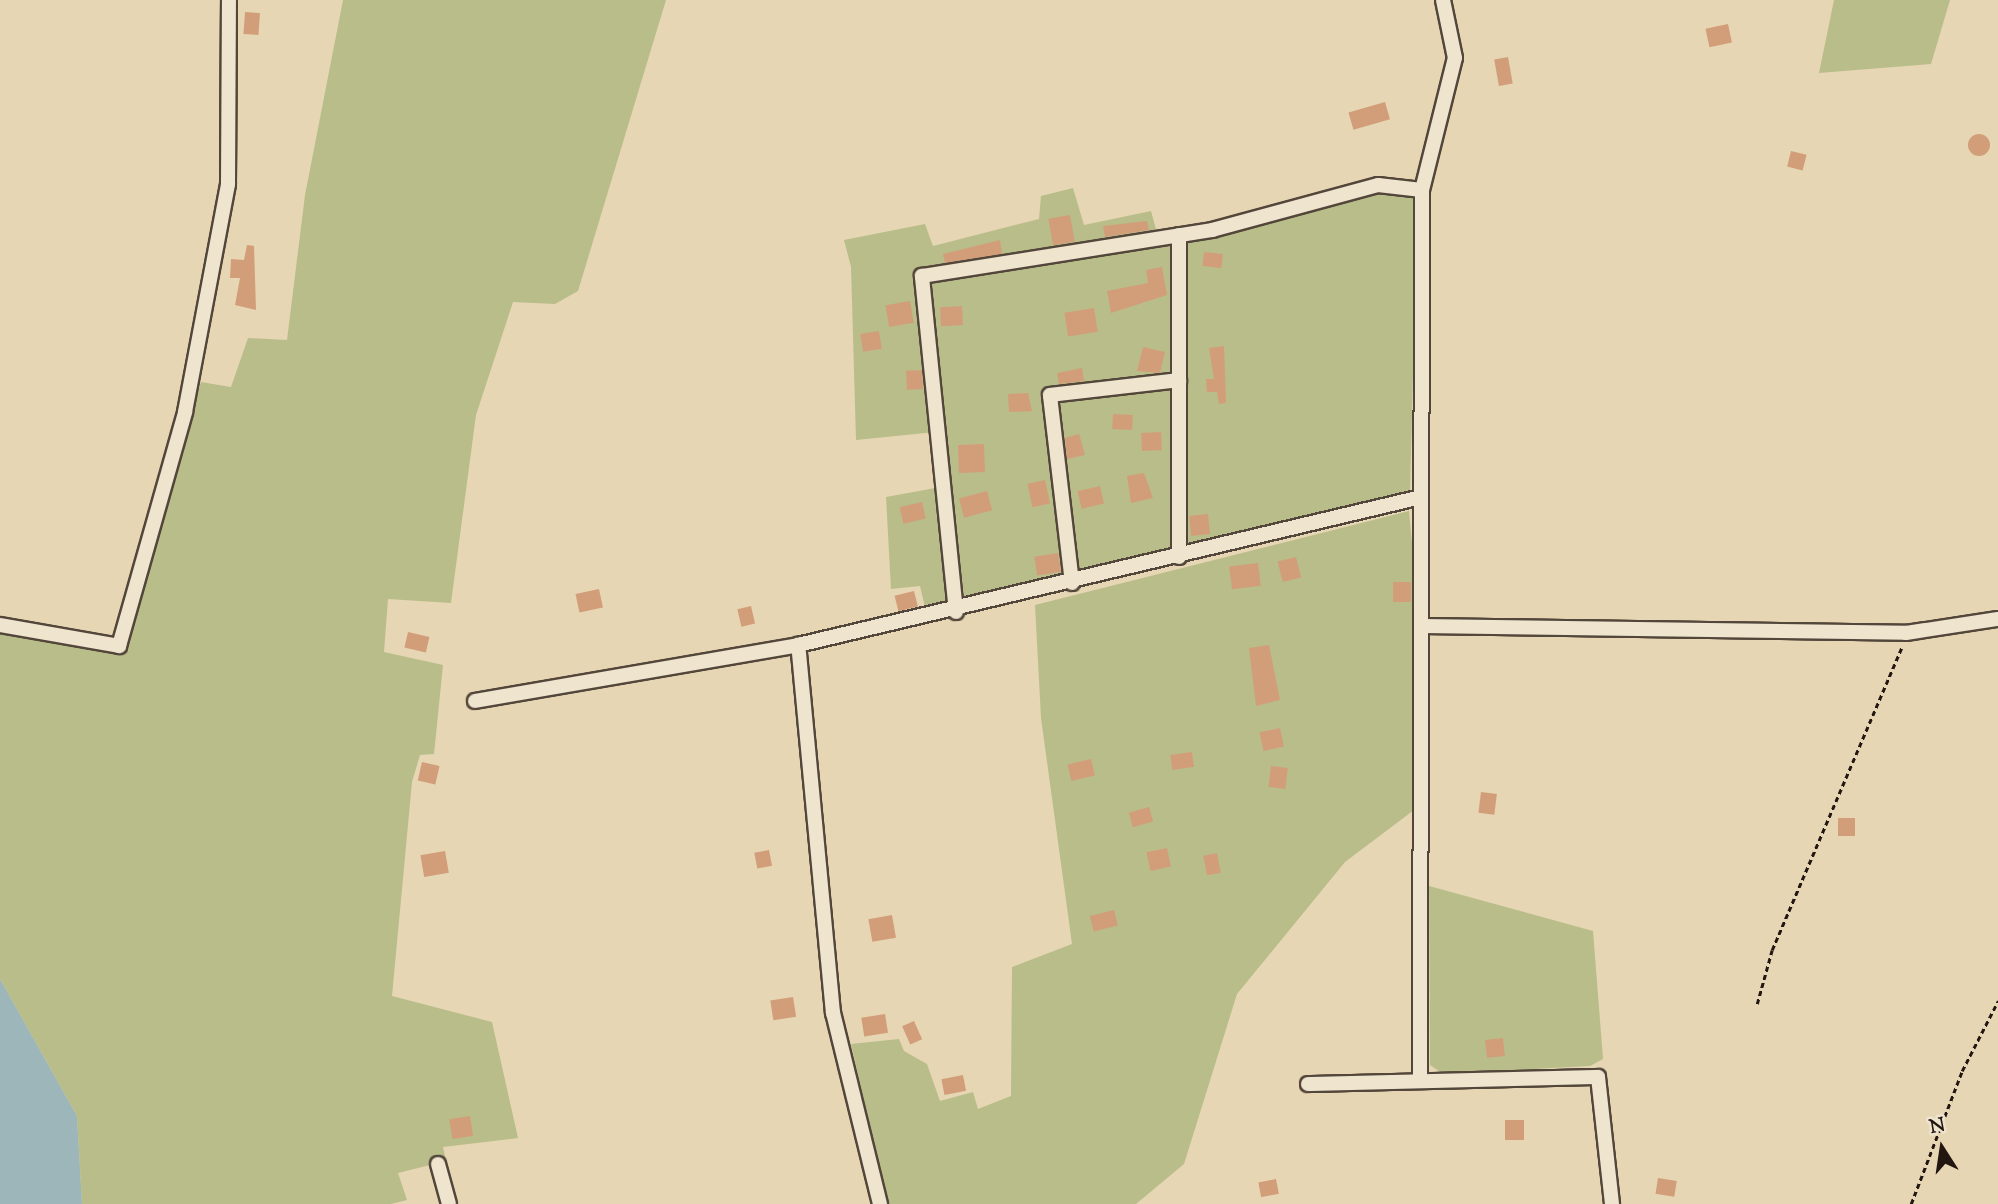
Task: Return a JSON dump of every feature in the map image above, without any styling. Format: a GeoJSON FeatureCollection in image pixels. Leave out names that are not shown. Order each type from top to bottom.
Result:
{"type":"FeatureCollection","features":[{"type":"Feature","properties":{"kind":"street"},"geometry":{"type":"LineString","coordinates":[[0,625],[118,646],[185,412],[228,184],[229,0]]}},
{"type":"Feature","properties":{"kind":"street"},"geometry":{"type":"LineString","coordinates":[[1420,1081],[1422,626],[1417,498],[1422,190],[1455,58],[1443,0]]}},
{"type":"Feature","properties":{"kind":"street"},"geometry":{"type":"LineString","coordinates":[[956,612],[922,276],[1179,235],[1378,185],[1422,190]]}},
{"type":"Feature","properties":{"kind":"street"},"geometry":{"type":"LineString","coordinates":[[1179,235],[1179,557]]}},
{"type":"Feature","properties":{"kind":"street"},"geometry":{"type":"LineString","coordinates":[[1072,583],[1050,395],[1179,380]]}},
{"type":"Feature","properties":{"kind":"street"},"geometry":{"type":"LineString","coordinates":[[475,701],[798,645],[956,612],[1417,498]]}},
{"type":"Feature","properties":{"kind":"street"},"geometry":{"type":"LineString","coordinates":[[1422,626],[1899,633],[1998,619]]}},
{"type":"Feature","properties":{"kind":"street"},"geometry":{"type":"LineString","coordinates":[[798,645],[833,1013],[880,1204]]}},
{"type":"Feature","properties":{"kind":"street"},"geometry":{"type":"LineString","coordinates":[[1308,1084],[1598,1077],[1612,1204]]}},
{"type":"Feature","properties":{"kind":"street"},"geometry":{"type":"LineString","coordinates":[[438,1164],[449,1204]]}},
{"type":"Feature","properties":{"kind":"path"},"geometry":{"type":"LineString","coordinates":[[1757,1004],[1772,950],[1903,651],[1899,633]]}},
{"type":"Feature","properties":{"kind":"path"},"geometry":{"type":"LineString","coordinates":[[1911,1204],[1998,1001]]}},
{"type":"Feature","properties":{"kind":"green space"},"geometry":{"type":"Polygon","coordinates":[[[343,0],[666,0],[578,291],[555,304],[513,302],[476,415],[451,603],[388,599],[384,652],[443,665],[434,754],[420,755],[412,782],[392,996],[492,1022],[518,1138],[443,1147],[446,1161],[398,1173],[407,1200],[391,1204],[82,1204],[77,1116],[0,979],[0,633],[124,654],[201,382],[231,387],[248,338],[287,340],[305,195],[343,0]]]}},
{"type":"Feature","properties":{"kind":"green space"},"geometry":{"type":"Polygon","coordinates":[[[1834,0],[1950,0],[1931,64],[1819,73],[1834,0]]]}},
{"type":"Feature","properties":{"kind":"green space"},"geometry":{"type":"Polygon","coordinates":[[[1377,177],[1418,180],[1410,492],[963,606],[926,611],[920,586],[891,589],[886,497],[952,485],[945,431],[856,440],[851,267],[844,240],[925,224],[933,246],[1039,219],[1041,196],[1073,188],[1084,225],[1151,211],[1157,233],[1216,224],[1377,177]]]}},
{"type":"Feature","properties":{"kind":"green space"},"geometry":{"type":"Polygon","coordinates":[[[1409,511],[1416,587],[1414,810],[1345,862],[1237,994],[1184,1164],[1136,1204],[888,1204],[851,1044],[899,1039],[904,1051],[927,1064],[940,1101],[973,1092],[978,1109],[1011,1096],[1012,967],[1072,944],[1041,718],[1035,605],[1409,511]]]}},
{"type":"Feature","properties":{"kind":"green space"},"geometry":{"type":"Polygon","coordinates":[[[1429,886],[1593,931],[1603,1059],[1590,1066],[1443,1074],[1430,1065],[1429,886]]]}},
{"type":"Feature","properties":{"kind":"water"},"geometry":{"type":"Polygon","coordinates":[[[0,979],[77,1116],[82,1204],[0,1204],[0,979]]]}},
{"type":"Feature","properties":{"kind":"building"},"geometry":{"type":"Polygon","coordinates":[[[245,12],[260,13],[258,35],[243,34],[245,12]]]}},
{"type":"Feature","properties":{"kind":"building"},"geometry":{"type":"Polygon","coordinates":[[[1728,24],[1732,43],[1709,47],[1706,29],[1728,24]]]}},
{"type":"Feature","properties":{"kind":"building"},"geometry":{"type":"Polygon","coordinates":[[[1508,57],[1513,84],[1499,86],[1494,59],[1508,57]]]}},
{"type":"Feature","properties":{"kind":"building"},"geometry":{"type":"Polygon","coordinates":[[[1385,102],[1390,119],[1353,130],[1348,112],[1385,102]]]}},
{"type":"Feature","properties":{"kind":"building"},"geometry":{"type":"Polygon","coordinates":[[[1979,134],[1987,137],[1990,145],[1987,153],[1979,156],[1971,153],[1968,145],[1971,137],[1979,134]]]}},
{"type":"Feature","properties":{"kind":"building"},"geometry":{"type":"Polygon","coordinates":[[[1791,151],[1807,155],[1803,170],[1787,167],[1791,151]]]}},
{"type":"Feature","properties":{"kind":"building"},"geometry":{"type":"Polygon","coordinates":[[[1070,215],[1075,242],[1053,245],[1048,219],[1070,215]]]}},
{"type":"Feature","properties":{"kind":"building"},"geometry":{"type":"Polygon","coordinates":[[[1147,221],[1149,230],[1105,237],[1103,226],[1147,221]]]}},
{"type":"Feature","properties":{"kind":"building"},"geometry":{"type":"Polygon","coordinates":[[[1000,240],[1002,254],[945,263],[943,254],[1000,240]]]}},
{"type":"Feature","properties":{"kind":"building"},"geometry":{"type":"Polygon","coordinates":[[[247,245],[254,246],[256,310],[235,305],[240,278],[230,278],[231,259],[244,260],[247,245]]]}},
{"type":"Feature","properties":{"kind":"building"},"geometry":{"type":"Polygon","coordinates":[[[1204,252],[1223,254],[1221,268],[1203,266],[1204,252]]]}},
{"type":"Feature","properties":{"kind":"building"},"geometry":{"type":"Polygon","coordinates":[[[1162,267],[1167,295],[1111,313],[1107,291],[1148,283],[1146,270],[1162,267]]]}},
{"type":"Feature","properties":{"kind":"building"},"geometry":{"type":"Polygon","coordinates":[[[910,301],[914,323],[889,327],[885,305],[910,301]]]}},
{"type":"Feature","properties":{"kind":"building"},"geometry":{"type":"Polygon","coordinates":[[[962,306],[963,325],[941,326],[940,307],[962,306]]]}},
{"type":"Feature","properties":{"kind":"building"},"geometry":{"type":"Polygon","coordinates":[[[1094,308],[1098,332],[1068,336],[1064,313],[1094,308]]]}},
{"type":"Feature","properties":{"kind":"building"},"geometry":{"type":"Polygon","coordinates":[[[879,331],[882,349],[863,352],[860,334],[879,331]]]}},
{"type":"Feature","properties":{"kind":"building"},"geometry":{"type":"Polygon","coordinates":[[[1224,346],[1226,403],[1219,404],[1217,392],[1207,392],[1206,379],[1214,379],[1209,348],[1224,346]]]}},
{"type":"Feature","properties":{"kind":"building"},"geometry":{"type":"Polygon","coordinates":[[[1143,347],[1165,352],[1160,373],[1137,371],[1143,347]]]}},
{"type":"Feature","properties":{"kind":"building"},"geometry":{"type":"Polygon","coordinates":[[[1082,368],[1084,381],[1059,384],[1057,373],[1082,368]]]}},
{"type":"Feature","properties":{"kind":"building"},"geometry":{"type":"Polygon","coordinates":[[[922,370],[923,389],[907,390],[906,371],[922,370]]]}},
{"type":"Feature","properties":{"kind":"building"},"geometry":{"type":"Polygon","coordinates":[[[1028,393],[1032,411],[1009,412],[1008,394],[1028,393]]]}},
{"type":"Feature","properties":{"kind":"building"},"geometry":{"type":"Polygon","coordinates":[[[1113,414],[1133,415],[1132,430],[1112,429],[1113,414]]]}},
{"type":"Feature","properties":{"kind":"building"},"geometry":{"type":"Polygon","coordinates":[[[1161,432],[1162,450],[1142,451],[1141,433],[1161,432]]]}},
{"type":"Feature","properties":{"kind":"building"},"geometry":{"type":"Polygon","coordinates":[[[1079,434],[1085,455],[1067,459],[1065,438],[1079,434]]]}},
{"type":"Feature","properties":{"kind":"building"},"geometry":{"type":"Polygon","coordinates":[[[984,444],[985,472],[959,473],[958,445],[984,444]]]}},
{"type":"Feature","properties":{"kind":"building"},"geometry":{"type":"Polygon","coordinates":[[[1144,473],[1153,498],[1131,503],[1127,476],[1144,473]]]}},
{"type":"Feature","properties":{"kind":"building"},"geometry":{"type":"Polygon","coordinates":[[[1045,480],[1050,503],[1032,507],[1027,484],[1045,480]]]}},
{"type":"Feature","properties":{"kind":"building"},"geometry":{"type":"Polygon","coordinates":[[[1100,486],[1104,504],[1082,509],[1078,491],[1100,486]]]}},
{"type":"Feature","properties":{"kind":"building"},"geometry":{"type":"Polygon","coordinates":[[[987,491],[992,510],[964,518],[959,499],[987,491]]]}},
{"type":"Feature","properties":{"kind":"building"},"geometry":{"type":"Polygon","coordinates":[[[922,502],[926,519],[903,524],[900,507],[922,502]]]}},
{"type":"Feature","properties":{"kind":"building"},"geometry":{"type":"Polygon","coordinates":[[[1208,514],[1210,534],[1191,536],[1189,516],[1208,514]]]}},
{"type":"Feature","properties":{"kind":"building"},"geometry":{"type":"Polygon","coordinates":[[[1058,553],[1061,572],[1037,576],[1034,557],[1058,553]]]}},
{"type":"Feature","properties":{"kind":"building"},"geometry":{"type":"Polygon","coordinates":[[[1296,557],[1301,577],[1283,582],[1278,562],[1296,557]]]}},
{"type":"Feature","properties":{"kind":"building"},"geometry":{"type":"Polygon","coordinates":[[[1258,563],[1261,586],[1232,589],[1229,567],[1258,563]]]}},
{"type":"Feature","properties":{"kind":"building"},"geometry":{"type":"Polygon","coordinates":[[[1393,582],[1411,582],[1411,602],[1393,602],[1393,582]]]}},
{"type":"Feature","properties":{"kind":"building"},"geometry":{"type":"Polygon","coordinates":[[[599,589],[603,608],[579,613],[576,594],[599,589]]]}},
{"type":"Feature","properties":{"kind":"building"},"geometry":{"type":"Polygon","coordinates":[[[914,591],[918,607],[898,611],[895,596],[914,591]]]}},
{"type":"Feature","properties":{"kind":"building"},"geometry":{"type":"Polygon","coordinates":[[[751,606],[755,624],[741,627],[737,609],[751,606]]]}},
{"type":"Feature","properties":{"kind":"building"},"geometry":{"type":"Polygon","coordinates":[[[408,632],[429,637],[426,653],[404,648],[408,632]]]}},
{"type":"Feature","properties":{"kind":"building"},"geometry":{"type":"Polygon","coordinates":[[[1269,645],[1280,700],[1256,706],[1249,648],[1269,645]]]}},
{"type":"Feature","properties":{"kind":"building"},"geometry":{"type":"Polygon","coordinates":[[[1280,728],[1284,747],[1263,751],[1259,732],[1280,728]]]}},
{"type":"Feature","properties":{"kind":"building"},"geometry":{"type":"Polygon","coordinates":[[[1192,752],[1194,767],[1172,770],[1170,755],[1192,752]]]}},
{"type":"Feature","properties":{"kind":"building"},"geometry":{"type":"Polygon","coordinates":[[[1091,759],[1095,776],[1071,781],[1068,764],[1091,759]]]}},
{"type":"Feature","properties":{"kind":"building"},"geometry":{"type":"Polygon","coordinates":[[[422,762],[440,766],[435,785],[418,781],[422,762]]]}},
{"type":"Feature","properties":{"kind":"building"},"geometry":{"type":"Polygon","coordinates":[[[1271,766],[1288,768],[1285,789],[1268,787],[1271,766]]]}},
{"type":"Feature","properties":{"kind":"building"},"geometry":{"type":"Polygon","coordinates":[[[1481,792],[1497,794],[1494,815],[1478,813],[1481,792]]]}},
{"type":"Feature","properties":{"kind":"building"},"geometry":{"type":"Polygon","coordinates":[[[1149,807],[1153,821],[1133,827],[1129,813],[1149,807]]]}},
{"type":"Feature","properties":{"kind":"building"},"geometry":{"type":"Polygon","coordinates":[[[1838,818],[1855,818],[1855,836],[1838,836],[1838,818]]]}},
{"type":"Feature","properties":{"kind":"building"},"geometry":{"type":"Polygon","coordinates":[[[1167,848],[1171,867],[1150,871],[1146,852],[1167,848]]]}},
{"type":"Feature","properties":{"kind":"building"},"geometry":{"type":"Polygon","coordinates":[[[769,850],[772,866],[757,869],[754,853],[769,850]]]}},
{"type":"Feature","properties":{"kind":"building"},"geometry":{"type":"Polygon","coordinates":[[[445,851],[449,873],[424,877],[420,855],[445,851]]]}},
{"type":"Feature","properties":{"kind":"building"},"geometry":{"type":"Polygon","coordinates":[[[1217,853],[1221,873],[1207,875],[1203,856],[1217,853]]]}},
{"type":"Feature","properties":{"kind":"building"},"geometry":{"type":"Polygon","coordinates":[[[1114,910],[1118,926],[1094,932],[1090,916],[1114,910]]]}},
{"type":"Feature","properties":{"kind":"building"},"geometry":{"type":"Polygon","coordinates":[[[892,915],[896,938],[872,942],[868,919],[892,915]]]}},
{"type":"Feature","properties":{"kind":"building"},"geometry":{"type":"Polygon","coordinates":[[[793,997],[796,1017],[773,1020],[770,1001],[793,997]]]}},
{"type":"Feature","properties":{"kind":"building"},"geometry":{"type":"Polygon","coordinates":[[[885,1014],[888,1033],[864,1037],[861,1018],[885,1014]]]}},
{"type":"Feature","properties":{"kind":"building"},"geometry":{"type":"Polygon","coordinates":[[[914,1021],[922,1039],[910,1045],[902,1026],[914,1021]]]}},
{"type":"Feature","properties":{"kind":"building"},"geometry":{"type":"Polygon","coordinates":[[[1503,1038],[1505,1056],[1487,1058],[1485,1040],[1503,1038]]]}},
{"type":"Feature","properties":{"kind":"building"},"geometry":{"type":"Polygon","coordinates":[[[963,1075],[966,1091],[944,1095],[941,1079],[963,1075]]]}},
{"type":"Feature","properties":{"kind":"building"},"geometry":{"type":"Polygon","coordinates":[[[470,1116],[473,1136],[452,1139],[449,1119],[470,1116]]]}},
{"type":"Feature","properties":{"kind":"building"},"geometry":{"type":"Polygon","coordinates":[[[1505,1120],[1524,1120],[1524,1140],[1505,1140],[1505,1120]]]}},
{"type":"Feature","properties":{"kind":"building"},"geometry":{"type":"Polygon","coordinates":[[[1658,1178],[1677,1181],[1674,1197],[1655,1194],[1658,1178]]]}},
{"type":"Feature","properties":{"kind":"building"},"geometry":{"type":"Polygon","coordinates":[[[1276,1179],[1279,1194],[1261,1197],[1258,1182],[1276,1179]]]}}]}
